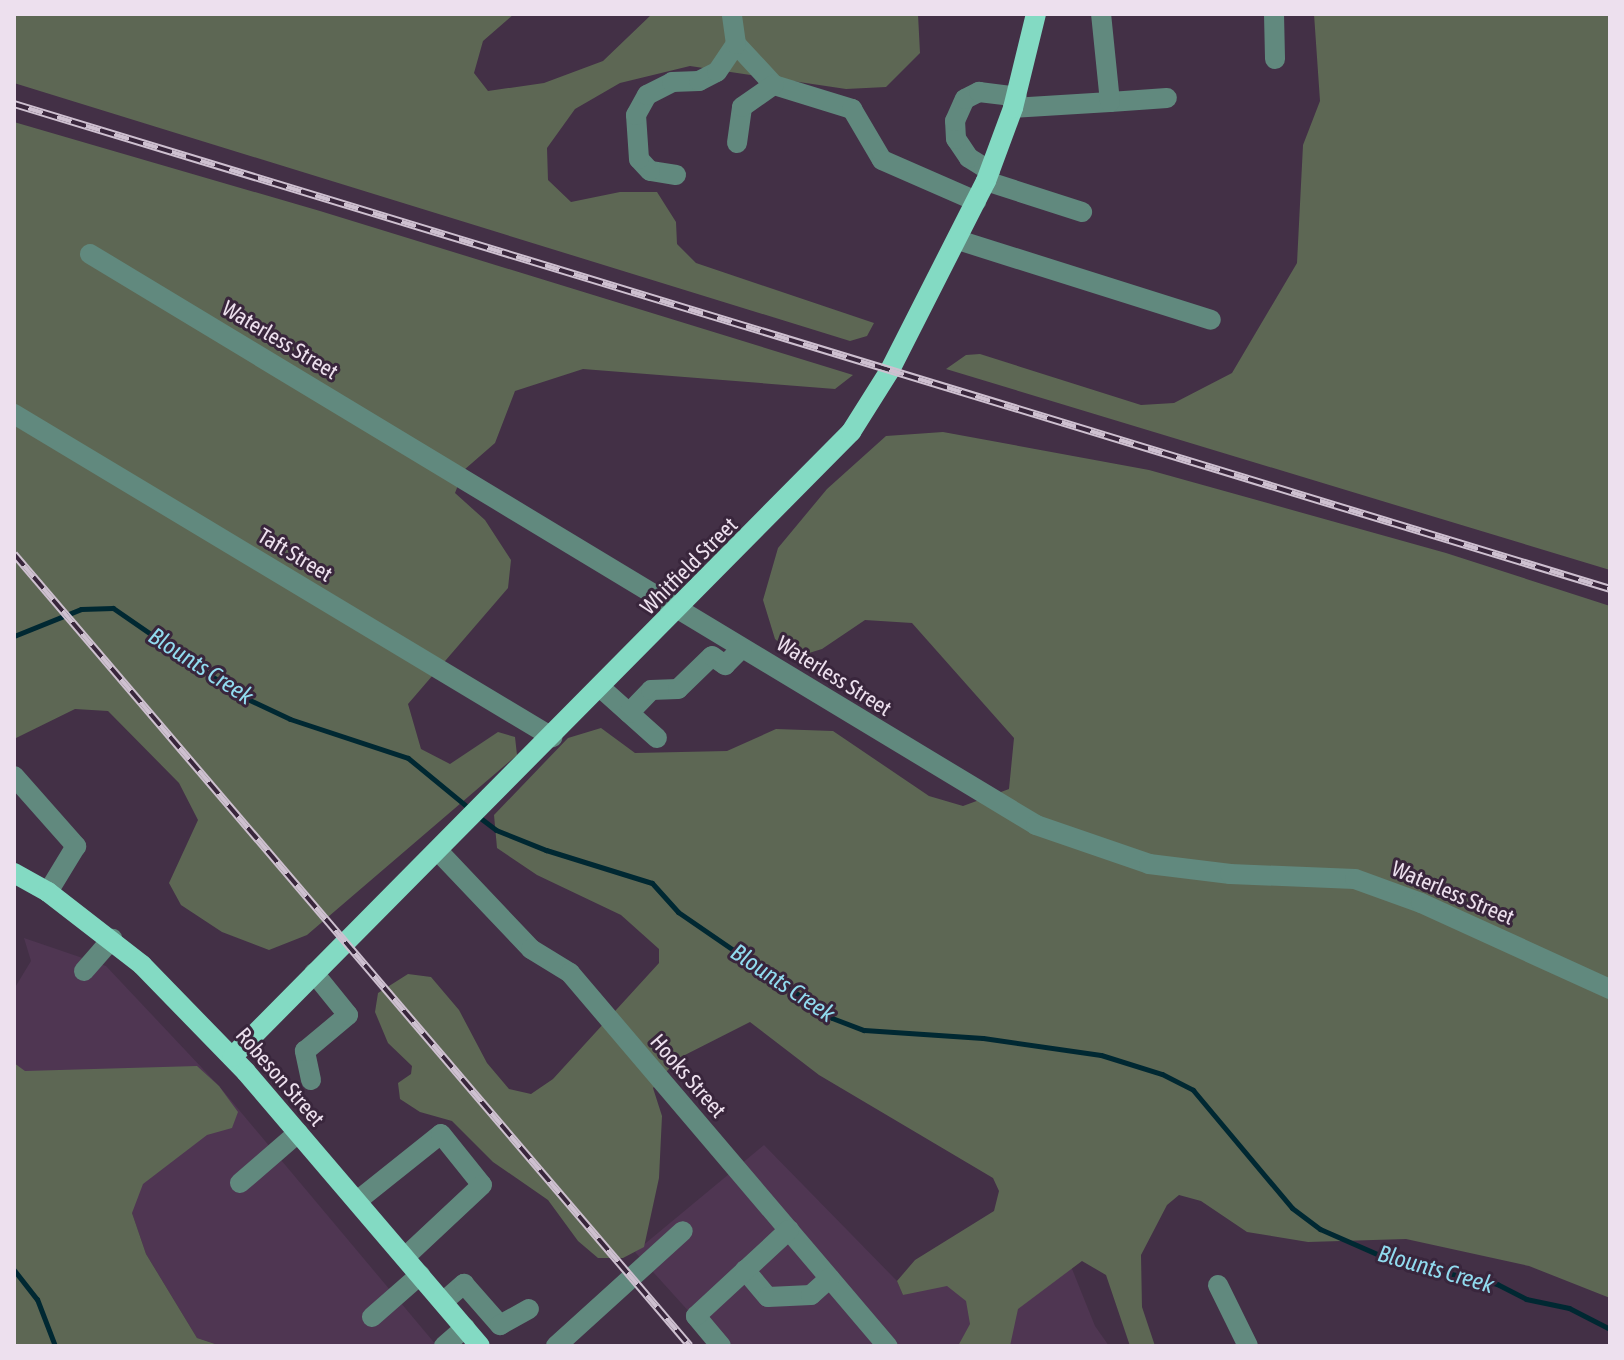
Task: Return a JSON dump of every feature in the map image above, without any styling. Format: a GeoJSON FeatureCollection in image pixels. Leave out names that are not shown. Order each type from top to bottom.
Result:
{"type":"FeatureCollection","features":[{"type":"Feature","properties":{"kind":"main road","name":"Whitfield Street"},"geometry":{"type":"LineString","coordinates":[[232,1057],[439,852],[851,432],[890,370],[988,176],[1015,103],[1036,14]]}},
{"type":"Feature","properties":{"kind":"main road","name":"Robeson Street"},"geometry":{"type":"LineString","coordinates":[[14,873],[48,892],[112,939],[232,1057],[480,1346]]}},
{"type":"Feature","properties":{"kind":"street"},"geometry":{"type":"LineString","coordinates":[[732,14],[736,44],[774,85],[852,109],[882,160],[976,201]]}},
{"type":"Feature","properties":{"kind":"street"},"geometry":{"type":"LineString","coordinates":[[1101,14],[1110,102]]}},
{"type":"Feature","properties":{"kind":"street"},"geometry":{"type":"LineString","coordinates":[[1274,14],[1275,59]]}},
{"type":"Feature","properties":{"kind":"street"},"geometry":{"type":"LineString","coordinates":[[676,175],[650,171],[639,159],[636,115],[647,95],[672,82],[699,81],[717,72],[736,44]]}},
{"type":"Feature","properties":{"kind":"street"},"geometry":{"type":"LineString","coordinates":[[737,143],[742,107],[774,85]]}},
{"type":"Feature","properties":{"kind":"street"},"geometry":{"type":"LineString","coordinates":[[1082,212],[988,176],[969,158],[956,139],[955,121],[965,99],[979,92],[1015,103],[1167,98]]}},
{"type":"Feature","properties":{"kind":"street"},"geometry":{"type":"LineString","coordinates":[[958,240],[1211,320]]}},
{"type":"Feature","properties":{"kind":"street","name":"Waterless Street"},"geometry":{"type":"LineString","coordinates":[[90,254],[679,609],[998,806],[1071,841],[1191,871],[1355,879],[1421,903],[1610,989]]}},
{"type":"Feature","properties":{"kind":"street","name":"Taft Street"},"geometry":{"type":"LineString","coordinates":[[14,414],[552,737]]}},
{"type":"Feature","properties":{"kind":"street"},"geometry":{"type":"LineString","coordinates":[[629,713],[651,690],[678,689],[712,656],[725,665],[742,648]]}},
{"type":"Feature","properties":{"kind":"street"},"geometry":{"type":"LineString","coordinates":[[601,688],[657,738]]}},
{"type":"Feature","properties":{"kind":"street"},"geometry":{"type":"LineString","coordinates":[[14,776],[76,846],[48,892]]}},
{"type":"Feature","properties":{"kind":"street","name":"Hooks Street"},"geometry":{"type":"LineString","coordinates":[[439,852],[531,949],[570,973],[887,1346]]}},
{"type":"Feature","properties":{"kind":"street"},"geometry":{"type":"LineString","coordinates":[[84,971],[112,939]]}},
{"type":"Feature","properties":{"kind":"street"},"geometry":{"type":"LineString","coordinates":[[311,1080],[305,1051],[348,1015],[314,973]]}},
{"type":"Feature","properties":{"kind":"street"},"geometry":{"type":"LineString","coordinates":[[240,1183],[298,1133]]}},
{"type":"Feature","properties":{"kind":"street"},"geometry":{"type":"LineString","coordinates":[[357,1201],[441,1134],[482,1185],[405,1257]]}},
{"type":"Feature","properties":{"kind":"street"},"geometry":{"type":"LineString","coordinates":[[721,1346],[696,1316],[789,1230]]}},
{"type":"Feature","properties":{"kind":"street"},"geometry":{"type":"LineString","coordinates":[[556,1346],[683,1231]]}},
{"type":"Feature","properties":{"kind":"street"},"geometry":{"type":"LineString","coordinates":[[745,1270],[768,1297],[780,1299],[811,1295],[830,1278]]}},
{"type":"Feature","properties":{"kind":"street"},"geometry":{"type":"LineString","coordinates":[[372,1317],[420,1275]]}},
{"type":"Feature","properties":{"kind":"street"},"geometry":{"type":"LineString","coordinates":[[443,1302],[464,1284],[500,1325],[529,1309]]}},
{"type":"Feature","properties":{"kind":"street"},"geometry":{"type":"LineString","coordinates":[[1218,1285],[1248,1346]]}},
{"type":"Feature","properties":{"kind":"street"},"geometry":{"type":"LineString","coordinates":[[444,1346],[465,1328]]}},
{"type":"Feature","properties":{"kind":"shaded area"},"geometry":{"type":"Polygon","coordinates":[[[24,938],[106,966],[219,1086],[437,1346],[221,1346],[197,1338],[146,1254],[132,1213],[14,1066],[14,989],[31,961],[24,938]]]}},
{"type":"Feature","properties":{"kind":"shaded area"},"geometry":{"type":"Polygon","coordinates":[[[764,1145],[897,1281],[903,1295],[1062,1244],[1095,1326],[1109,1346],[720,1346],[635,1252],[764,1145]]]}},
{"type":"Feature","properties":{"kind":"green space"},"geometry":{"type":"Polygon","coordinates":[[[14,14],[514,14],[483,41],[474,73],[488,91],[544,83],[603,61],[652,14],[918,14],[920,53],[886,87],[846,89],[690,66],[620,83],[575,109],[547,148],[548,180],[571,202],[620,192],[657,192],[676,222],[677,244],[696,263],[874,323],[867,336],[850,341],[14,83],[14,14]]]}},
{"type":"Feature","properties":{"kind":"green space"},"geometry":{"type":"Polygon","coordinates":[[[1314,14],[1610,14],[1610,570],[946,369],[966,355],[980,354],[1141,405],[1174,403],[1232,373],[1297,263],[1303,145],[1320,101],[1314,14]]]}},
{"type":"Feature","properties":{"kind":"green space"},"geometry":{"type":"Polygon","coordinates":[[[14,122],[320,211],[853,375],[835,389],[583,369],[515,391],[495,443],[464,470],[455,493],[485,520],[511,560],[508,588],[408,704],[421,749],[450,764],[498,732],[515,737],[517,755],[307,935],[269,950],[222,932],[181,905],[169,883],[198,820],[179,783],[108,711],[75,709],[14,739],[14,122]]]}},
{"type":"Feature","properties":{"kind":"green space"},"geometry":{"type":"Polygon","coordinates":[[[943,432],[1149,470],[1446,553],[1610,606],[1610,1298],[1529,1266],[1406,1239],[1308,1242],[1247,1232],[1201,1201],[1179,1195],[1167,1205],[1141,1255],[1142,1307],[1155,1346],[1130,1346],[1106,1275],[1082,1261],[1018,1309],[1010,1346],[958,1346],[970,1324],[966,1301],[947,1286],[903,1295],[897,1281],[915,1260],[994,1211],[999,1191],[993,1178],[819,1075],[750,1022],[677,1059],[653,1088],[662,1116],[659,1178],[644,1247],[623,1258],[598,1258],[578,1241],[548,1200],[493,1162],[452,1121],[420,1112],[400,1099],[398,1083],[411,1074],[412,1066],[388,1043],[375,1012],[378,993],[408,974],[431,977],[459,1010],[487,1063],[509,1089],[531,1094],[553,1079],[659,963],[659,949],[621,915],[537,875],[497,848],[494,815],[568,738],[601,728],[635,753],[727,751],[776,729],[833,731],[929,796],[963,806],[1009,789],[1014,738],[912,623],[865,620],[822,649],[796,657],[775,639],[763,600],[778,548],[827,489],[886,436],[943,432]]]}},
{"type":"Feature","properties":{"kind":"green space"},"geometry":{"type":"Polygon","coordinates":[[[14,1063],[25,1071],[197,1066],[219,1086],[238,1112],[232,1128],[207,1135],[143,1184],[132,1213],[146,1254],[197,1338],[221,1346],[14,1346],[14,1063]]]}},
{"type":"Feature","properties":{"kind":"waterway","name":"Blounts Creek"},"geometry":{"type":"LineString","coordinates":[[14,636],[81,609],[113,608],[239,695],[290,719],[408,758],[471,810]]}},
{"type":"Feature","properties":{"kind":"waterway","name":"Blounts Creek"},"geometry":{"type":"LineString","coordinates":[[479,817],[496,830],[546,850],[652,883],[678,912],[832,1018],[864,1030],[983,1038],[1101,1055],[1162,1074],[1193,1090],[1292,1208],[1320,1229],[1393,1261],[1497,1284],[1526,1299],[1569,1308],[1610,1329]]}},
{"type":"Feature","properties":{"kind":"waterway"},"geometry":{"type":"LineString","coordinates":[[14,1270],[37,1299],[55,1346]]}},
{"type":"Feature","properties":{"kind":"railway"},"geometry":{"type":"LineString","coordinates":[[14,104],[1610,589]]}},
{"type":"Feature","properties":{"kind":"railway"},"geometry":{"type":"LineString","coordinates":[[14,554],[690,1346]]}}]}
